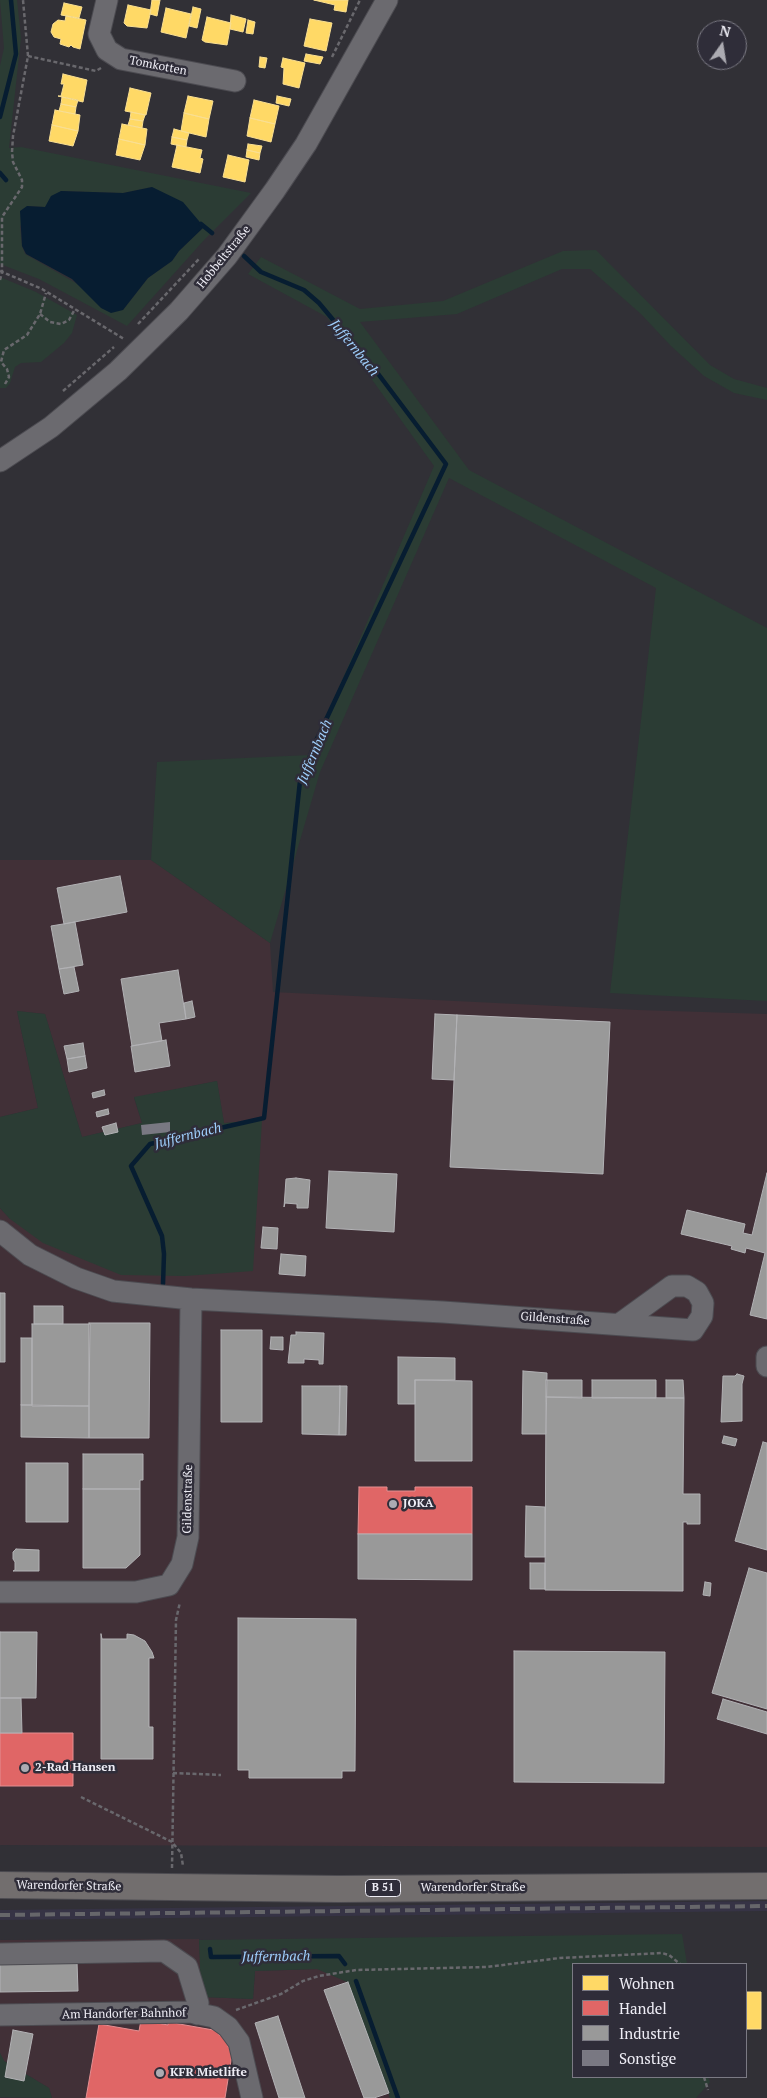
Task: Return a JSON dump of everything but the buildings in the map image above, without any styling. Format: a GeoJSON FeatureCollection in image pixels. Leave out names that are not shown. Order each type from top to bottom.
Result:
{"type":"FeatureCollection","features":[{"type":"Feature","properties":{"kind":"main road","name":"Warendorfer Straße"},"geometry":{"type":"LineString","coordinates":[[0,1885],[338,1889],[767,1886]]}},
{"type":"Feature","properties":{"kind":"street"},"geometry":{"type":"LineString","coordinates":[[107,0],[98,34],[107,50]]}},
{"type":"Feature","properties":{"kind":"street","name":"Hobbeltstraße"},"geometry":{"type":"LineString","coordinates":[[0,461],[50,427],[118,371],[180,311],[227,256],[276,190],[306,144],[387,0]]}},
{"type":"Feature","properties":{"kind":"street","name":"Tomkotten"},"geometry":{"type":"LineString","coordinates":[[107,50],[121,59],[235,81]]}},
{"type":"Feature","properties":{"kind":"street","name":"Gildenstraße"},"geometry":{"type":"LineString","coordinates":[[0,1231],[30,1255],[76,1278],[113,1291],[191,1299],[621,1323]]}},
{"type":"Feature","properties":{"kind":"street","name":"Gildenstraße"},"geometry":{"type":"LineString","coordinates":[[0,1592],[136,1592],[170,1585],[182,1564],[188,1537],[191,1299]]}},
{"type":"Feature","properties":{"kind":"street"},"geometry":{"type":"LineString","coordinates":[[767,1357],[767,1366]]}},
{"type":"Feature","properties":{"kind":"street"},"geometry":{"type":"LineString","coordinates":[[0,1954],[164,1951],[187,1967],[198,2003],[206,2016],[228,2027],[239,2042],[252,2098]]}},
{"type":"Feature","properties":{"kind":"street","name":"Am Handorfer Bahnhof"},"geometry":{"type":"LineString","coordinates":[[0,2015],[206,2016]]}},
{"type":"Feature","properties":{"kind":"path"},"geometry":{"type":"LineString","coordinates":[[0,280],[2,217],[22,187],[22,180],[13,162],[12,152],[13,136],[28,56],[23,0]]}},
{"type":"Feature","properties":{"kind":"path"},"geometry":{"type":"LineString","coordinates":[[332,58],[360,0]]}},
{"type":"Feature","properties":{"kind":"path"},"geometry":{"type":"LineString","coordinates":[[28,56],[96,71],[103,67],[107,50]]}},
{"type":"Feature","properties":{"kind":"path"},"geometry":{"type":"LineString","coordinates":[[138,324],[205,252]]}},
{"type":"Feature","properties":{"kind":"path"},"geometry":{"type":"LineString","coordinates":[[1,272],[46,293],[118,333],[124,339],[60,394]]}},
{"type":"Feature","properties":{"kind":"path"},"geometry":{"type":"LineString","coordinates":[[5,384],[8,377],[7,369],[0,362],[4,350],[27,335],[40,314],[46,293]]}},
{"type":"Feature","properties":{"kind":"path"},"geometry":{"type":"LineString","coordinates":[[40,314],[50,322],[61,324],[69,320],[75,309]]}},
{"type":"Feature","properties":{"kind":"path"},"geometry":{"type":"LineString","coordinates":[[172,1870],[176,1620],[180,1602]]}},
{"type":"Feature","properties":{"kind":"path"},"geometry":{"type":"LineString","coordinates":[[173,1774],[221,1775]]}},
{"type":"Feature","properties":{"kind":"path"},"geometry":{"type":"LineString","coordinates":[[81,1798],[172,1842],[181,1853],[184,1870]]}},
{"type":"Feature","properties":{"kind":"path"},"geometry":{"type":"LineString","coordinates":[[206,2016],[281,1994],[303,1980],[356,1970],[468,1968],[560,1958],[662,1953],[669,1955],[679,1963]]}},
{"type":"Feature","properties":{"kind":"path"},"geometry":{"type":"LineString","coordinates":[[704,2078],[708,2090]]}},
{"type":"Feature","properties":{"kind":"shaded area"},"geometry":{"type":"Polygon","coordinates":[[[0,860],[151,860],[270,943],[273,992],[638,1010],[767,1014],[767,1847],[0,1845],[0,1208],[10,1219],[262,1120],[224,1123],[217,1081],[134,1098],[142,1123],[82,1137],[45,1014],[17,1011],[38,1108],[0,1117],[0,860]]]}},
{"type":"Feature","properties":{"kind":"shaded area"},"geometry":{"type":"Polygon","coordinates":[[[767,1901],[767,1911],[0,1920],[0,1910],[767,1901]]]}},
{"type":"Feature","properties":{"kind":"shaded area"},"geometry":{"type":"Polygon","coordinates":[[[199,1939],[202,1997],[253,1999],[255,1971],[318,1969],[348,1982],[390,2098],[52,2098],[49,2088],[4,2061],[0,2053],[0,1940],[199,1939]]]}},
{"type":"Feature","properties":{"kind":"green space"},"geometry":{"type":"Polygon","coordinates":[[[0,0],[17,0],[21,38],[9,148],[21,147],[251,193],[205,239],[127,326],[39,279],[0,264],[0,66],[4,48],[0,0]],[[152,187],[123,193],[61,191],[45,207],[27,206],[20,227],[25,254],[123,310],[148,278],[172,261],[179,251],[204,227],[152,187]]]}},
{"type":"Feature","properties":{"kind":"green space"},"geometry":{"type":"Polygon","coordinates":[[[596,250],[710,365],[734,379],[767,388],[767,400],[734,393],[704,376],[671,346],[641,314],[590,269],[562,269],[457,314],[360,322],[469,470],[767,628],[767,1001],[610,993],[656,588],[449,478],[320,772],[270,943],[151,860],[157,762],[310,755],[434,466],[327,317],[248,274],[261,257],[360,309],[443,301],[563,251],[596,250]]]}},
{"type":"Feature","properties":{"kind":"green space"},"geometry":{"type":"Polygon","coordinates":[[[0,277],[36,292],[77,315],[72,333],[64,343],[41,362],[21,363],[15,367],[10,383],[6,388],[0,388],[0,277]]]}},
{"type":"Feature","properties":{"kind":"green space"},"geometry":{"type":"Polygon","coordinates":[[[17,1011],[45,1014],[82,1137],[142,1123],[134,1097],[217,1081],[224,1123],[262,1120],[253,1271],[185,1276],[121,1275],[43,1243],[10,1219],[0,1208],[0,1117],[38,1108],[17,1011]]]}},
{"type":"Feature","properties":{"kind":"green space"},"geometry":{"type":"Polygon","coordinates":[[[682,1934],[687,1963],[572,1963],[572,2078],[708,2078],[710,2082],[696,2098],[390,2098],[347,1982],[317,1969],[255,1971],[253,1999],[201,1997],[199,1940],[682,1934]]]}},
{"type":"Feature","properties":{"kind":"green space"},"geometry":{"type":"Polygon","coordinates":[[[0,2053],[4,2061],[49,2088],[52,2098],[0,2097],[0,2053]]]}},
{"type":"Feature","properties":{"kind":"water"},"geometry":{"type":"Polygon","coordinates":[[[152,187],[183,202],[204,227],[179,251],[172,261],[148,278],[123,310],[111,313],[101,308],[72,279],[26,254],[22,246],[20,211],[27,206],[45,207],[51,196],[61,191],[123,193],[152,187]]]}},
{"type":"Feature","properties":{"kind":"waterway","name":"Juffernbach"},"geometry":{"type":"LineString","coordinates":[[0,117],[16,54],[11,0]]}},
{"type":"Feature","properties":{"kind":"waterway","name":"Juffernbach"},"geometry":{"type":"LineString","coordinates":[[0,173],[6,180]]}},
{"type":"Feature","properties":{"kind":"waterway","name":"Juffernbach"},"geometry":{"type":"LineString","coordinates":[[201,224],[212,233]]}},
{"type":"Feature","properties":{"kind":"waterway","name":"Juffernbach"},"geometry":{"type":"LineString","coordinates":[[163,1284],[164,1254],[162,1236],[131,1166],[150,1144],[264,1118],[300,781],[316,741],[446,464],[376,371],[319,303],[304,290],[261,272],[244,256]]}},
{"type":"Feature","properties":{"kind":"waterway","name":"Juffernbach"},"geometry":{"type":"LineString","coordinates":[[210,1949],[211,1957],[339,1956],[345,1964]]}},
{"type":"Feature","properties":{"kind":"waterway","name":"Juffernbach"},"geometry":{"type":"LineString","coordinates":[[356,1981],[398,2098]]}},
{"type":"Feature","properties":{"kind":"railway"},"geometry":{"type":"LineString","coordinates":[[0,1915],[767,1906]]}},
{"type":"Feature","properties":{"kind":"place","name":"JOKA"},"geometry":{"type":"Point","coordinates":[393,1504]}},
{"type":"Feature","properties":{"kind":"place","name":"2-Rad Hansen"},"geometry":{"type":"Point","coordinates":[25,1768]}},
{"type":"Feature","properties":{"kind":"place","name":"KFR Mietlifte"},"geometry":{"type":"Point","coordinates":[160,2073]}}]}
